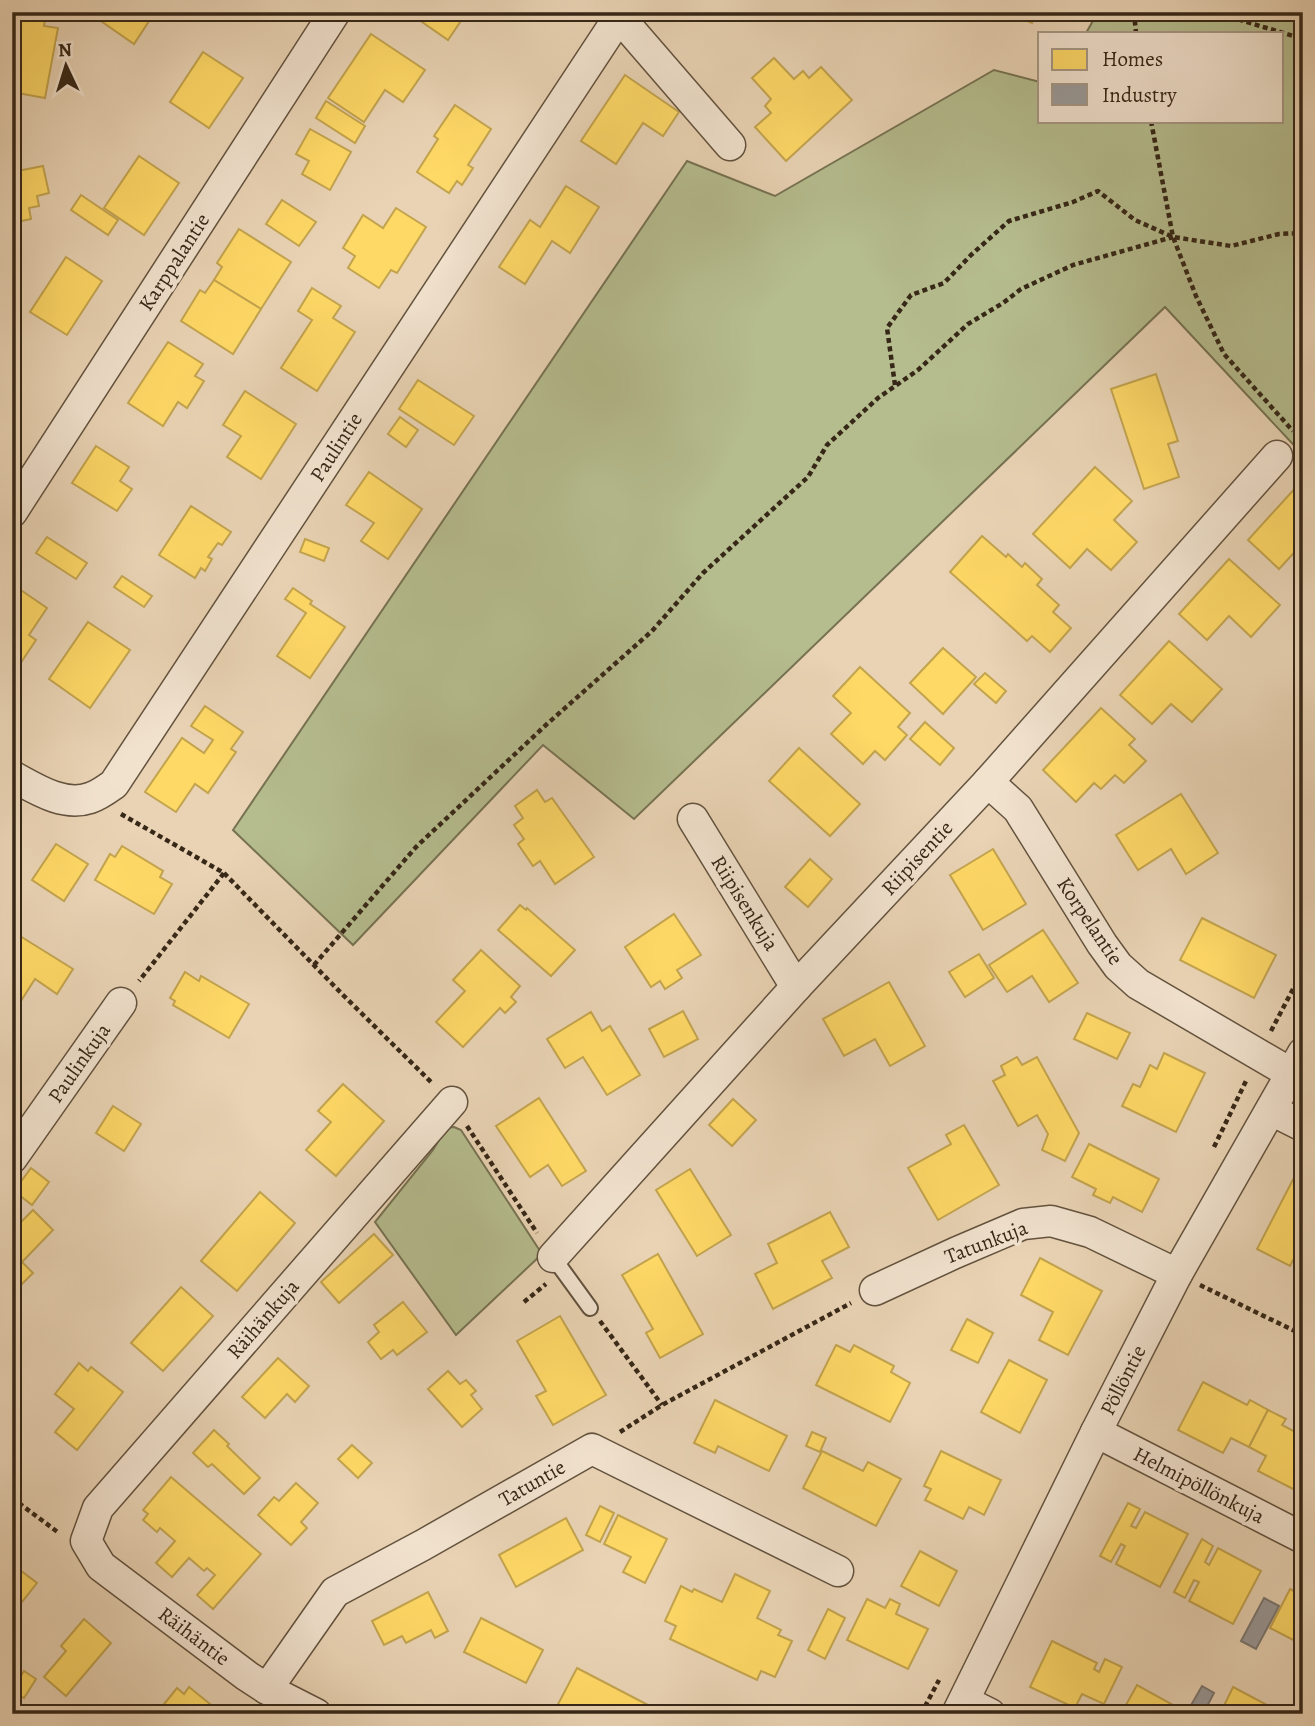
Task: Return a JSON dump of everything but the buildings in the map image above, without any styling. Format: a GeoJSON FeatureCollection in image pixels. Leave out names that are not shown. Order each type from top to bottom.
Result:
{"type":"FeatureCollection","features":[{"type":"Feature","properties":{"kind":"street","name":"Karppalantie"},"geometry":{"type":"LineString","coordinates":[[12,512],[335,12]]}},
{"type":"Feature","properties":{"kind":"street","name":"Paulintie"},"geometry":{"type":"LineString","coordinates":[[93,797],[114,784],[617,15],[730,145]]}},
{"type":"Feature","properties":{"kind":"street","name":"Riipisentie"},"geometry":{"type":"LineString","coordinates":[[553,1257],[796,987],[988,782],[1289,448]]}},
{"type":"Feature","properties":{"kind":"street"},"geometry":{"type":"LineString","coordinates":[[12,776],[45,793],[73,802],[93,797]]}},
{"type":"Feature","properties":{"kind":"street","name":"Korpelantie"},"geometry":{"type":"LineString","coordinates":[[988,782],[1018,809],[1118,966],[1138,984],[1297,1063]]}},
{"type":"Feature","properties":{"kind":"street","name":"Riipisenkuja"},"geometry":{"type":"LineString","coordinates":[[693,819],[796,987]]}},
{"type":"Feature","properties":{"kind":"street","name":"Paulinkuja"},"geometry":{"type":"LineString","coordinates":[[12,1158],[121,1003]]}},
{"type":"Feature","properties":{"kind":"street","name":"Pöllöntie"},"geometry":{"type":"LineString","coordinates":[[971,1709],[1096,1432],[1177,1274],[1297,1063]]}},
{"type":"Feature","properties":{"kind":"street","name":"Räihänkuja"},"geometry":{"type":"LineString","coordinates":[[86,1541],[98,1508],[452,1102]]}},
{"type":"Feature","properties":{"kind":"street"},"geometry":{"type":"LineString","coordinates":[[1271,1110],[1303,1126]]}},
{"type":"Feature","properties":{"kind":"street","name":"Tatunkuja"},"geometry":{"type":"LineString","coordinates":[[875,1290],[1024,1224],[1051,1221],[1090,1232],[1177,1274]]}},
{"type":"Feature","properties":{"kind":"street","name":"Helmipöllönkuja"},"geometry":{"type":"LineString","coordinates":[[1096,1432],[1303,1538]]}},
{"type":"Feature","properties":{"kind":"street"},"geometry":{"type":"LineString","coordinates":[[592,1449],[838,1571]]}},
{"type":"Feature","properties":{"kind":"street","name":"Tatuntie"},"geometry":{"type":"LineString","coordinates":[[267,1689],[335,1592],[592,1449]]}},
{"type":"Feature","properties":{"kind":"street","name":"Räihäntie"},"geometry":{"type":"LineString","coordinates":[[86,1541],[101,1566],[247,1676],[316,1714]]}},
{"type":"Feature","properties":{"kind":"lane"},"geometry":{"type":"LineString","coordinates":[[553,1257],[590,1308]]}},
{"type":"Feature","properties":{"kind":"path"},"geometry":{"type":"LineString","coordinates":[[1134,12],[1136,32]]}},
{"type":"Feature","properties":{"kind":"path"},"geometry":{"type":"LineString","coordinates":[[1213,12],[1280,32]]}},
{"type":"Feature","properties":{"kind":"path"},"geometry":{"type":"LineString","coordinates":[[1284,33],[1303,39]]}},
{"type":"Feature","properties":{"kind":"path"},"geometry":{"type":"LineString","coordinates":[[1151,122],[1173,237],[1196,296],[1224,354],[1289,448]]}},
{"type":"Feature","properties":{"kind":"path"},"geometry":{"type":"LineString","coordinates":[[895,385],[887,328],[911,295],[944,283],[1009,221],[1073,202],[1098,191],[1135,220],[1173,237],[1231,246],[1279,234],[1303,233]]}},
{"type":"Feature","properties":{"kind":"path"},"geometry":{"type":"LineString","coordinates":[[314,965],[416,846],[652,631],[704,573],[808,477],[827,445],[878,398],[918,370],[968,324],[1021,289],[1073,265],[1173,237]]}},
{"type":"Feature","properties":{"kind":"path"},"geometry":{"type":"LineString","coordinates":[[93,797],[225,873],[452,1102],[553,1257]]}},
{"type":"Feature","properties":{"kind":"path"},"geometry":{"type":"LineString","coordinates":[[121,1003],[225,873]]}},
{"type":"Feature","properties":{"kind":"path"},"geometry":{"type":"LineString","coordinates":[[1177,1274],[1303,1335]]}},
{"type":"Feature","properties":{"kind":"path"},"geometry":{"type":"LineString","coordinates":[[592,1449],[662,1405],[875,1290]]}},
{"type":"Feature","properties":{"kind":"path"},"geometry":{"type":"LineString","coordinates":[[590,1308],[662,1405]]}},
{"type":"Feature","properties":{"kind":"path"},"geometry":{"type":"LineString","coordinates":[[12,1498],[68,1540],[86,1541]]}},
{"type":"Feature","properties":{"kind":"green space"},"geometry":{"type":"Polygon","coordinates":[[[1098,12],[1303,12],[1303,455],[1165,307],[634,819],[543,745],[353,945],[233,830],[687,161],[775,196],[994,70],[1038,81],[1038,122],[1284,122],[1284,32],[1087,32],[1098,12]]]}},
{"type":"Feature","properties":{"kind":"green space"},"geometry":{"type":"Polygon","coordinates":[[[446,1128],[461,1130],[542,1254],[456,1335],[375,1222],[433,1150],[446,1128]]]}}]}
